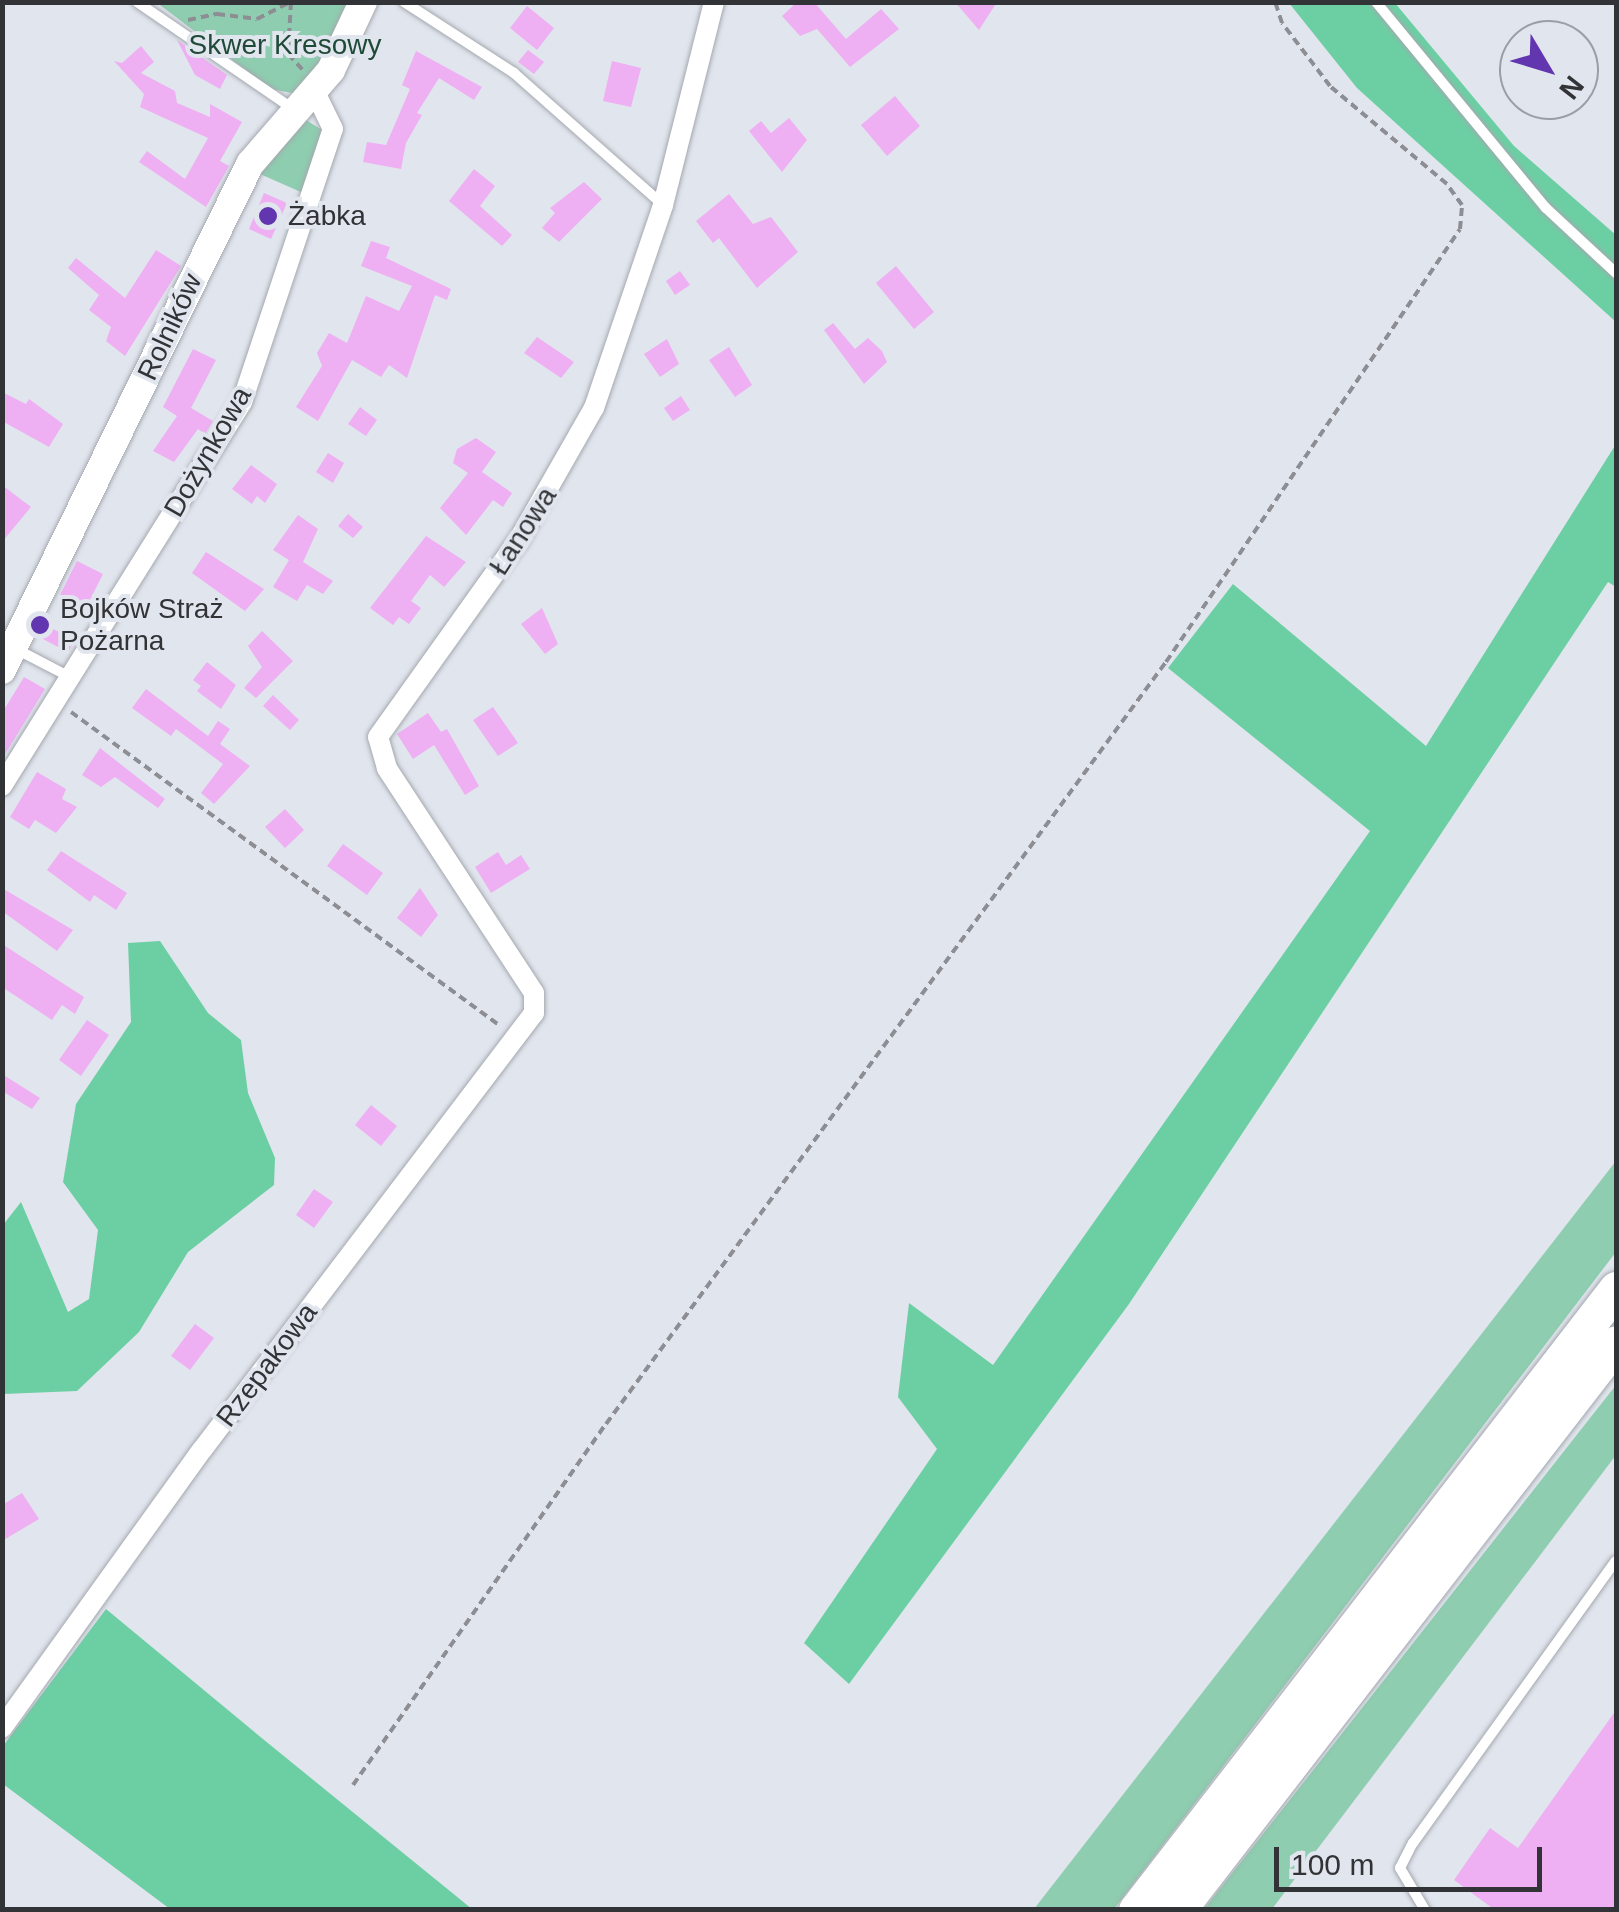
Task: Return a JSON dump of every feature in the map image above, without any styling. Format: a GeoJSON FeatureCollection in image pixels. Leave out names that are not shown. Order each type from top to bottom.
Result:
{"type":"FeatureCollection","features":[{"type":"Feature","properties":{"kind":"highway"},"geometry":{"type":"LineString","coordinates":[[1178,1910],[1506,1458],[1616,1289]]}},
{"type":"Feature","properties":{"kind":"highway"},"geometry":{"type":"LineString","coordinates":[[1136,1910],[1606,1338]]}},
{"type":"Feature","properties":{"kind":"street","name":"Rolników"},"geometry":{"type":"LineString","coordinates":[[9,659],[236,190],[259,149],[347,47],[363,2]]}},
{"type":"Feature","properties":{"kind":"street","name":"Łanowa"},"geometry":{"type":"LineString","coordinates":[[537,1005],[387,768],[378,737],[518,540],[574,448],[610,369],[663,205],[714,2]]}},
{"type":"Feature","properties":{"kind":"street","name":"Dożynkowa"},"geometry":{"type":"LineString","coordinates":[[2,786],[248,389],[333,129],[312,83]]}},
{"type":"Feature","properties":{"kind":"street","name":"Rzepakowa"},"geometry":{"type":"LineString","coordinates":[[2,1728],[202,1450],[537,1005]]}},
{"type":"Feature","properties":{"kind":"lane"},"geometry":{"type":"LineString","coordinates":[[137,2],[293,110]]}},
{"type":"Feature","properties":{"kind":"lane"},"geometry":{"type":"LineString","coordinates":[[404,2],[514,73],[663,205]]}},
{"type":"Feature","properties":{"kind":"lane"},"geometry":{"type":"LineString","coordinates":[[1376,2],[1546,208],[1616,273]]}},
{"type":"Feature","properties":{"kind":"lane"},"geometry":{"type":"LineString","coordinates":[[9,659],[70,676]]}},
{"type":"Feature","properties":{"kind":"lane"},"geometry":{"type":"LineString","coordinates":[[1425,1910],[1400,1868],[1413,1844],[1616,1561]]}},
{"type":"Feature","properties":{"kind":"path"},"geometry":{"type":"LineString","coordinates":[[353,1785],[606,1424],[1166,662],[1460,229],[1462,205],[1446,184],[1330,86],[1282,23],[1274,2]]}},
{"type":"Feature","properties":{"kind":"path"},"geometry":{"type":"LineString","coordinates":[[176,29],[217,14],[257,18],[291,3],[288,54],[312,83]]}},
{"type":"Feature","properties":{"kind":"path"},"geometry":{"type":"LineString","coordinates":[[55,700],[515,1037]]}},
{"type":"Feature","properties":{"kind":"green space","name":"Skwer Kresowy"},"geometry":{"type":"Polygon","coordinates":[[[156,2],[350,3],[342,35],[297,94],[271,89],[156,2]]]}},
{"type":"Feature","properties":{"kind":"green space"},"geometry":{"type":"Polygon","coordinates":[[[1289,3],[1395,3],[1514,146],[1616,235],[1616,322],[1357,88],[1289,3]]]}},
{"type":"Feature","properties":{"kind":"green space"},"geometry":{"type":"Polygon","coordinates":[[[306,120],[322,130],[303,193],[260,174],[306,120]]]}},
{"type":"Feature","properties":{"kind":"green space"},"geometry":{"type":"Polygon","coordinates":[[[1616,444],[1616,587],[1608,582],[1129,1304],[849,1684],[804,1643],[937,1449],[898,1397],[909,1303],[993,1365],[1370,831],[1168,668],[1233,584],[1426,746],[1616,444]]]}},
{"type":"Feature","properties":{"kind":"green space"},"geometry":{"type":"Polygon","coordinates":[[[160,941],[208,1013],[241,1040],[248,1093],[275,1158],[274,1185],[188,1252],[139,1332],[77,1391],[3,1394],[3,1225],[21,1202],[68,1312],[89,1299],[98,1230],[63,1182],[76,1104],[131,1022],[128,943],[160,941]]]}},
{"type":"Feature","properties":{"kind":"green space"},"geometry":{"type":"Polygon","coordinates":[[[1616,1161],[1616,1252],[1114,1909],[1034,1909],[1616,1161]]]}},
{"type":"Feature","properties":{"kind":"green space"},"geometry":{"type":"Polygon","coordinates":[[[1616,1385],[1616,1455],[1272,1909],[1204,1909],[1616,1385]]]}},
{"type":"Feature","properties":{"kind":"green space"},"geometry":{"type":"Polygon","coordinates":[[[106,1609],[472,1909],[170,1909],[3,1784],[3,1746],[106,1609]]]}},
{"type":"Feature","properties":{"kind":"building"},"geometry":{"type":"Polygon","coordinates":[[[797,2],[814,2],[846,39],[881,9],[899,29],[850,67],[817,29],[800,36],[782,16],[797,2]]]}},
{"type":"Feature","properties":{"kind":"building"},"geometry":{"type":"Polygon","coordinates":[[[955,2],[997,2],[979,30],[955,2]]]}},
{"type":"Feature","properties":{"kind":"building"},"geometry":{"type":"Polygon","coordinates":[[[527,6],[554,28],[537,50],[510,28],[527,6]]]}},
{"type":"Feature","properties":{"kind":"building"},"geometry":{"type":"Polygon","coordinates":[[[177,40],[227,75],[220,89],[195,75],[177,40]]]}},
{"type":"Feature","properties":{"kind":"building"},"geometry":{"type":"Polygon","coordinates":[[[141,46],[154,62],[141,73],[175,91],[177,103],[210,117],[210,104],[242,122],[220,161],[229,166],[206,207],[139,162],[147,151],[185,179],[208,138],[140,107],[144,94],[114,61],[122,63],[141,46]]]}},
{"type":"Feature","properties":{"kind":"building"},"geometry":{"type":"Polygon","coordinates":[[[528,50],[544,62],[534,74],[518,62],[528,50]]]}},
{"type":"Feature","properties":{"kind":"building"},"geometry":{"type":"Polygon","coordinates":[[[416,51],[482,87],[474,100],[439,78],[417,113],[422,115],[406,143],[401,169],[363,162],[367,142],[386,145],[410,89],[402,85],[416,51]]]}},
{"type":"Feature","properties":{"kind":"building"},"geometry":{"type":"Polygon","coordinates":[[[612,61],[641,68],[631,107],[603,101],[612,61]]]}},
{"type":"Feature","properties":{"kind":"building"},"geometry":{"type":"Polygon","coordinates":[[[895,96],[920,126],[887,156],[861,125],[895,96]]]}},
{"type":"Feature","properties":{"kind":"building"},"geometry":{"type":"Polygon","coordinates":[[[789,118],[807,140],[782,172],[749,131],[761,121],[771,133],[789,118]]]}},
{"type":"Feature","properties":{"kind":"building"},"geometry":{"type":"Polygon","coordinates":[[[474,169],[495,186],[480,206],[512,235],[502,246],[449,201],[474,169]]]}},
{"type":"Feature","properties":{"kind":"building"},"geometry":{"type":"Polygon","coordinates":[[[584,182],[602,199],[559,242],[542,228],[555,213],[550,208],[584,182]]]}},
{"type":"Feature","properties":{"kind":"building","name":"Żabka"},"geometry":{"type":"Polygon","coordinates":[[[264,193],[287,203],[271,239],[249,229],[264,193]]]}},
{"type":"Feature","properties":{"kind":"building"},"geometry":{"type":"Polygon","coordinates":[[[729,194],[753,224],[771,217],[798,252],[757,288],[719,238],[713,243],[696,221],[729,194]]]}},
{"type":"Feature","properties":{"kind":"building"},"geometry":{"type":"Polygon","coordinates":[[[371,241],[390,247],[386,258],[451,289],[447,300],[435,295],[407,378],[389,365],[381,377],[352,360],[318,421],[296,407],[322,366],[317,353],[329,333],[347,343],[366,296],[399,311],[412,286],[361,266],[371,241]]]}},
{"type":"Feature","properties":{"kind":"building"},"geometry":{"type":"Polygon","coordinates":[[[156,250],[181,266],[125,356],[106,341],[111,327],[89,310],[99,295],[68,268],[76,258],[125,298],[156,250]]]}},
{"type":"Feature","properties":{"kind":"building"},"geometry":{"type":"Polygon","coordinates":[[[896,266],[934,312],[914,329],[876,283],[896,266]]]}},
{"type":"Feature","properties":{"kind":"building"},"geometry":{"type":"Polygon","coordinates":[[[680,271],[690,285],[675,295],[666,281],[680,271]]]}},
{"type":"Feature","properties":{"kind":"building"},"geometry":{"type":"Polygon","coordinates":[[[833,323],[855,349],[868,338],[882,351],[887,362],[864,384],[824,330],[833,323]]]}},
{"type":"Feature","properties":{"kind":"building"},"geometry":{"type":"Polygon","coordinates":[[[537,337],[574,362],[561,378],[524,353],[537,337]]]}},
{"type":"Feature","properties":{"kind":"building"},"geometry":{"type":"Polygon","coordinates":[[[667,339],[679,364],[660,377],[644,354],[667,339]]]}},
{"type":"Feature","properties":{"kind":"building"},"geometry":{"type":"Polygon","coordinates":[[[729,347],[752,385],[735,397],[709,360],[729,347]]]}},
{"type":"Feature","properties":{"kind":"building"},"geometry":{"type":"Polygon","coordinates":[[[193,349],[216,360],[191,408],[213,421],[205,434],[198,429],[174,462],[153,451],[177,416],[163,407],[193,349]]]}},
{"type":"Feature","properties":{"kind":"building"},"geometry":{"type":"Polygon","coordinates":[[[2,392],[26,404],[29,399],[63,424],[49,447],[2,421],[2,392]]]}},
{"type":"Feature","properties":{"kind":"building"},"geometry":{"type":"Polygon","coordinates":[[[681,396],[690,410],[673,421],[664,408],[681,396]]]}},
{"type":"Feature","properties":{"kind":"building"},"geometry":{"type":"Polygon","coordinates":[[[360,407],[377,420],[366,436],[348,424],[360,407]]]}},
{"type":"Feature","properties":{"kind":"building"},"geometry":{"type":"Polygon","coordinates":[[[476,438],[496,452],[482,472],[512,493],[503,507],[493,500],[466,535],[440,508],[468,473],[453,463],[457,449],[476,438]]]}},
{"type":"Feature","properties":{"kind":"building"},"geometry":{"type":"Polygon","coordinates":[[[328,453],[344,463],[333,483],[316,472],[328,453]]]}},
{"type":"Feature","properties":{"kind":"building"},"geometry":{"type":"Polygon","coordinates":[[[251,465],[277,484],[265,503],[257,496],[252,504],[232,489],[251,465]]]}},
{"type":"Feature","properties":{"kind":"building"},"geometry":{"type":"Polygon","coordinates":[[[2,485],[31,507],[2,542],[2,485]]]}},
{"type":"Feature","properties":{"kind":"building"},"geometry":{"type":"Polygon","coordinates":[[[348,514],[363,527],[353,538],[338,526],[348,514]]]}},
{"type":"Feature","properties":{"kind":"building"},"geometry":{"type":"Polygon","coordinates":[[[298,515],[318,529],[303,562],[333,581],[323,594],[307,585],[297,601],[273,587],[289,560],[273,550],[298,515]]]}},
{"type":"Feature","properties":{"kind":"building"},"geometry":{"type":"Polygon","coordinates":[[[426,536],[466,562],[444,587],[430,575],[411,601],[421,608],[409,624],[399,617],[393,625],[370,608],[426,536]]]}},
{"type":"Feature","properties":{"kind":"building"},"geometry":{"type":"Polygon","coordinates":[[[206,552],[264,589],[245,611],[192,573],[206,552]]]}},
{"type":"Feature","properties":{"kind":"building"},"geometry":{"type":"Polygon","coordinates":[[[77,561],[103,574],[84,612],[58,599],[77,561]]]}},
{"type":"Feature","properties":{"kind":"building"},"geometry":{"type":"Polygon","coordinates":[[[542,608],[558,644],[545,654],[521,624],[542,608]]]}},
{"type":"Feature","properties":{"kind":"building"},"geometry":{"type":"Polygon","coordinates":[[[45,625],[75,640],[68,652],[39,637],[45,625]]]}},
{"type":"Feature","properties":{"kind":"building"},"geometry":{"type":"Polygon","coordinates":[[[262,631],[293,661],[256,698],[244,688],[262,667],[248,646],[262,631]]]}},
{"type":"Feature","properties":{"kind":"building"},"geometry":{"type":"Polygon","coordinates":[[[207,662],[236,685],[221,709],[197,691],[201,686],[193,680],[207,662]]]}},
{"type":"Feature","properties":{"kind":"building"},"geometry":{"type":"Polygon","coordinates":[[[24,677],[45,689],[2,759],[2,713],[24,677]]]}},
{"type":"Feature","properties":{"kind":"building"},"geometry":{"type":"Polygon","coordinates":[[[146,689],[208,736],[218,721],[230,729],[220,744],[250,766],[214,804],[201,793],[223,764],[176,729],[171,736],[132,708],[146,689]]]}},
{"type":"Feature","properties":{"kind":"building"},"geometry":{"type":"Polygon","coordinates":[[[273,695],[299,720],[290,730],[263,706],[273,695]]]}},
{"type":"Feature","properties":{"kind":"building"},"geometry":{"type":"Polygon","coordinates":[[[493,707],[518,743],[498,756],[473,720],[493,707]]]}},
{"type":"Feature","properties":{"kind":"building"},"geometry":{"type":"Polygon","coordinates":[[[428,713],[441,732],[447,729],[479,786],[465,795],[434,745],[413,759],[397,734],[428,713]]]}},
{"type":"Feature","properties":{"kind":"building"},"geometry":{"type":"Polygon","coordinates":[[[100,748],[165,799],[158,808],[115,777],[101,787],[82,775],[100,748]]]}},
{"type":"Feature","properties":{"kind":"building"},"geometry":{"type":"Polygon","coordinates":[[[37,772],[66,789],[62,799],[77,807],[56,833],[35,820],[29,829],[10,817],[37,772]]]}},
{"type":"Feature","properties":{"kind":"building"},"geometry":{"type":"Polygon","coordinates":[[[285,809],[304,830],[285,848],[265,827],[285,809]]]}},
{"type":"Feature","properties":{"kind":"building"},"geometry":{"type":"Polygon","coordinates":[[[343,844],[383,873],[367,895],[327,866],[343,844]]]}},
{"type":"Feature","properties":{"kind":"building"},"geometry":{"type":"Polygon","coordinates":[[[61,851],[127,893],[116,910],[94,895],[90,902],[47,870],[61,851]]]}},
{"type":"Feature","properties":{"kind":"building"},"geometry":{"type":"Polygon","coordinates":[[[498,852],[506,865],[521,855],[530,869],[491,893],[475,867],[498,852]]]}},
{"type":"Feature","properties":{"kind":"building"},"geometry":{"type":"Polygon","coordinates":[[[2,888],[73,930],[57,951],[2,911],[2,888]]]}},
{"type":"Feature","properties":{"kind":"building"},"geometry":{"type":"Polygon","coordinates":[[[420,888],[438,915],[421,937],[397,918],[420,888]]]}},
{"type":"Feature","properties":{"kind":"building"},"geometry":{"type":"Polygon","coordinates":[[[2,944],[84,997],[75,1014],[62,1005],[52,1020],[2,987],[2,944]]]}},
{"type":"Feature","properties":{"kind":"building"},"geometry":{"type":"Polygon","coordinates":[[[87,1020],[109,1035],[81,1076],[59,1060],[87,1020]]]}},
{"type":"Feature","properties":{"kind":"building"},"geometry":{"type":"Polygon","coordinates":[[[2,1074],[40,1098],[32,1109],[2,1091],[2,1074]]]}},
{"type":"Feature","properties":{"kind":"building"},"geometry":{"type":"Polygon","coordinates":[[[371,1105],[397,1126],[381,1146],[355,1125],[371,1105]]]}},
{"type":"Feature","properties":{"kind":"building"},"geometry":{"type":"Polygon","coordinates":[[[314,1189],[333,1202],[314,1228],[296,1215],[314,1189]]]}},
{"type":"Feature","properties":{"kind":"building"},"geometry":{"type":"Polygon","coordinates":[[[195,1324],[214,1338],[190,1370],[171,1356],[195,1324]]]}},
{"type":"Feature","properties":{"kind":"building"},"geometry":{"type":"Polygon","coordinates":[[[22,1493],[39,1519],[2,1541],[2,1505],[22,1493]]]}},
{"type":"Feature","properties":{"kind":"building"},"geometry":{"type":"Polygon","coordinates":[[[1616,1710],[1616,1910],[1495,1910],[1454,1880],[1490,1828],[1518,1848],[1616,1710]]]}},
{"type":"Feature","properties":{"kind":"place","name":"Żabka"},"geometry":{"type":"Point","coordinates":[268,216]}},
{"type":"Feature","properties":{"kind":"place","name":"Bojków Straż Pożarna"},"geometry":{"type":"Point","coordinates":[40,625]}}]}
